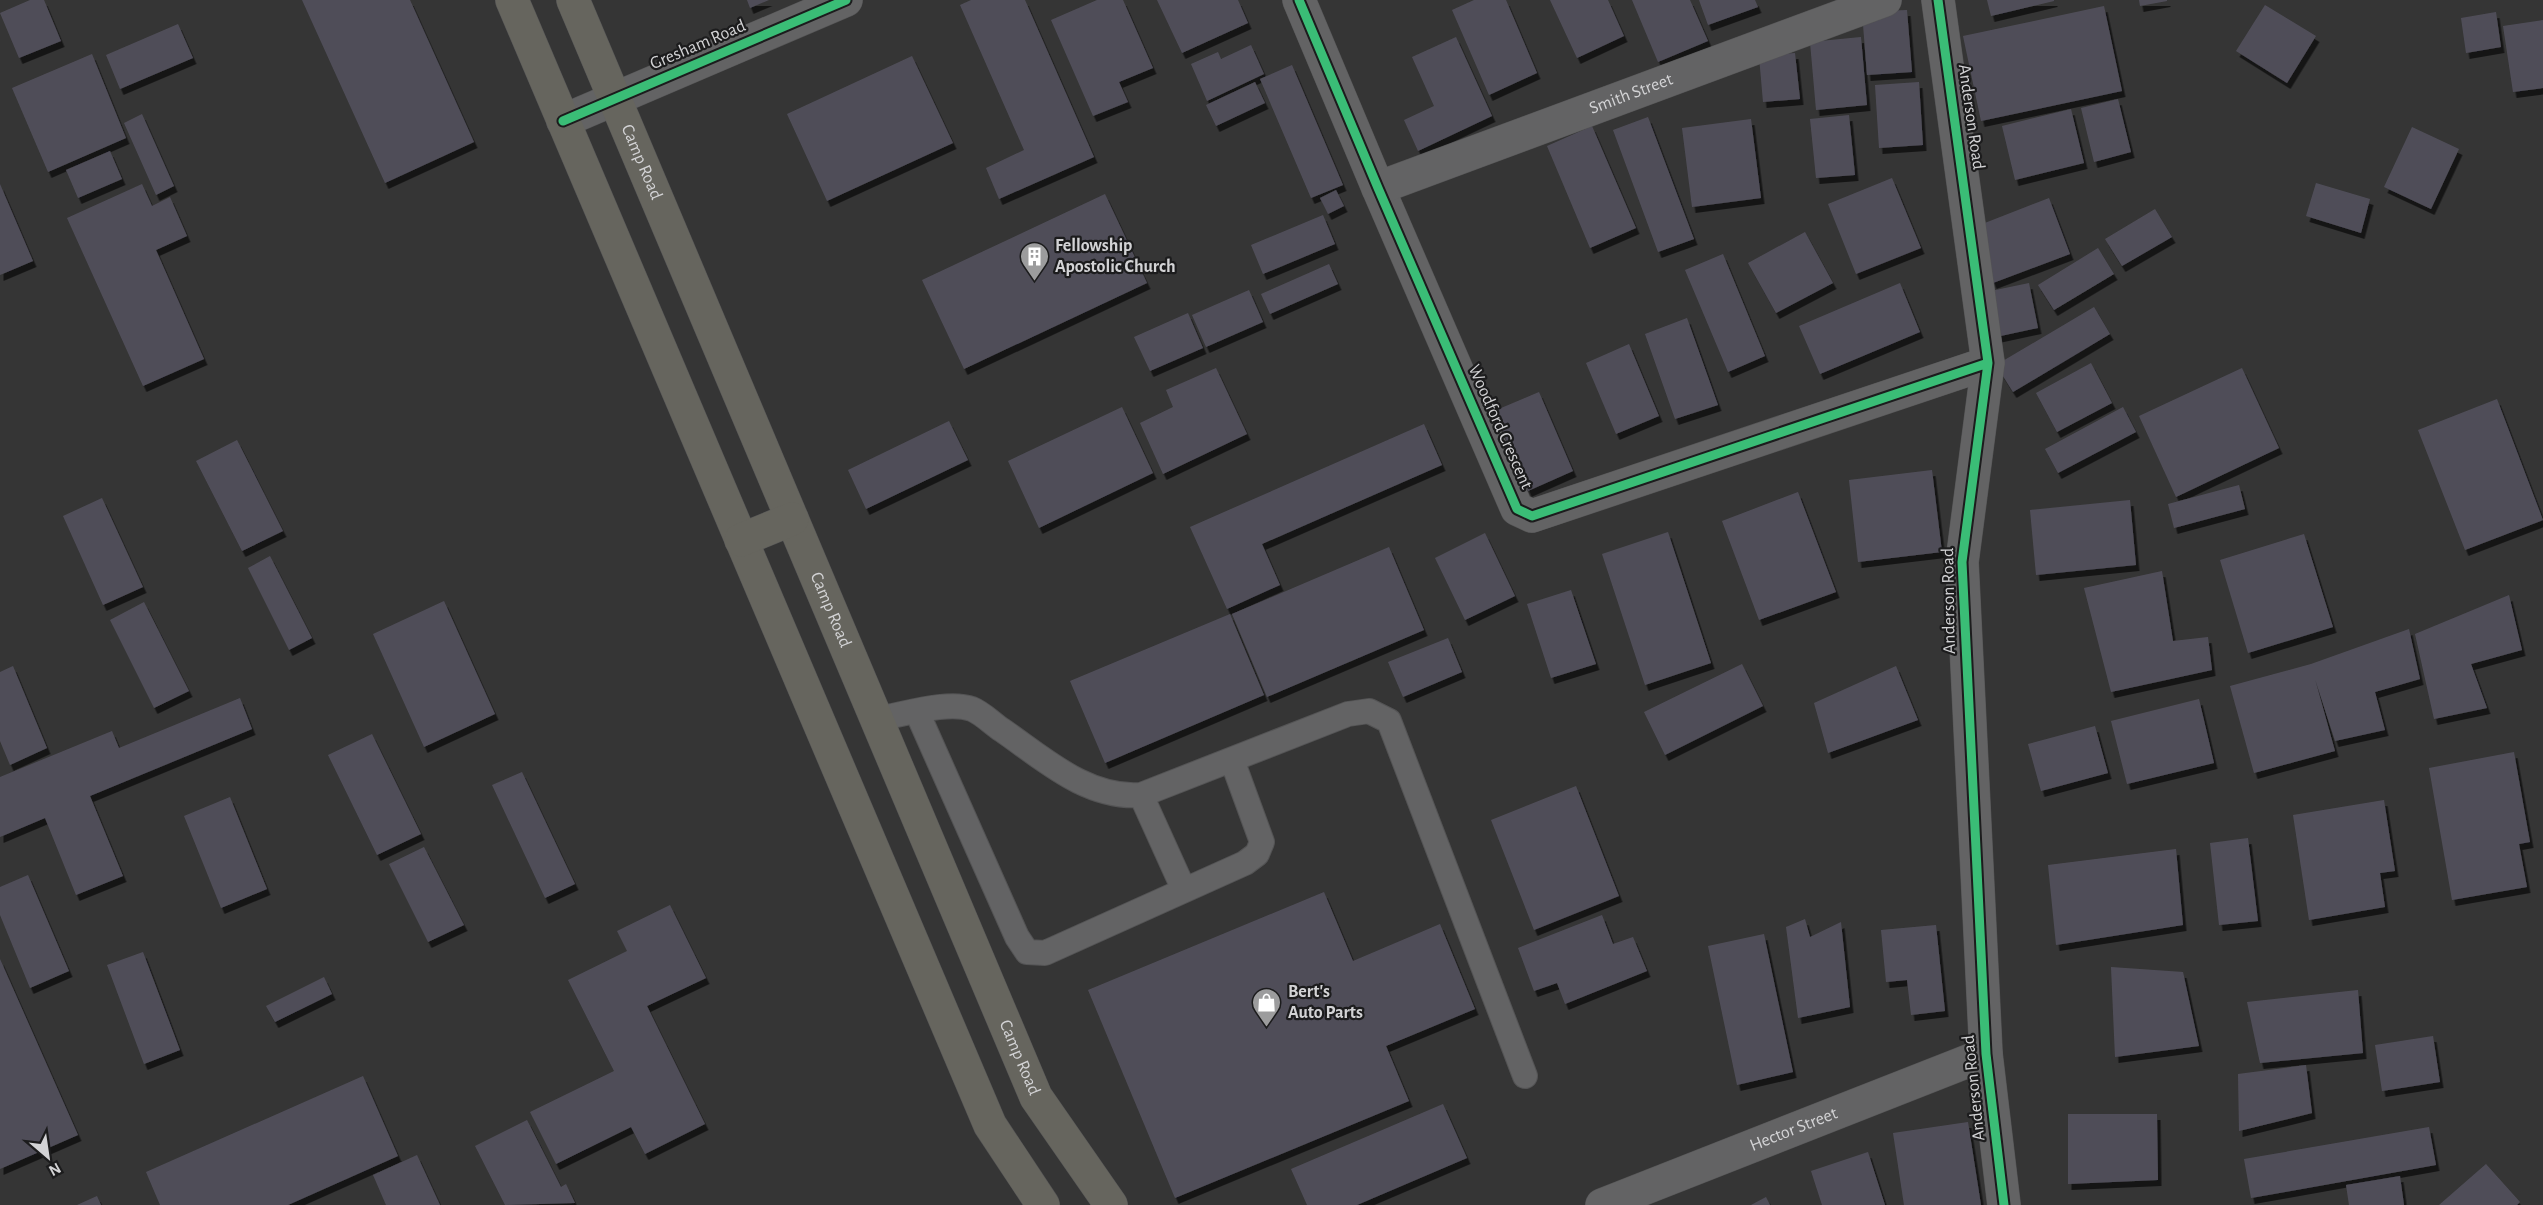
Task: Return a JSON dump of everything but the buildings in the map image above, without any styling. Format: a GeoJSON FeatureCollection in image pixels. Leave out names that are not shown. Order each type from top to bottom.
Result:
{"type":"FeatureCollection","features":[{"type":"Feature","properties":{"kind":"main road"},"geometry":{"type":"LineString","coordinates":[[512,0],[990,1125],[1042,1205]]}},
{"type":"Feature","properties":{"kind":"main road","name":"Camp Road"},"geometry":{"type":"LineString","coordinates":[[573,0],[1036,1097],[1111,1205]]}},
{"type":"Feature","properties":{"kind":"main road"},"geometry":{"type":"LineString","coordinates":[[741,540],[792,519]]}},
{"type":"Feature","properties":{"kind":"street","name":"Gresham Road"},"geometry":{"type":"LineString","coordinates":[[563,121],[846,0]]}},
{"type":"Feature","properties":{"kind":"street","name":"Woodford Crescent"},"geometry":{"type":"LineString","coordinates":[[1299,0],[1517,509],[1524,514],[1532,516],[1988,363]]}},
{"type":"Feature","properties":{"kind":"street","name":"Smith Street"},"geometry":{"type":"LineString","coordinates":[[1378,188],[1885,0]]}},
{"type":"Feature","properties":{"kind":"street","name":"Anderson Road"},"geometry":{"type":"LineString","coordinates":[[1938,0],[1988,363],[1962,562],[1986,1054],[2004,1205]]}},
{"type":"Feature","properties":{"kind":"street","name":"Hector Street"},"geometry":{"type":"LineString","coordinates":[[1602,1205],[1986,1054]]}},
{"type":"Feature","properties":{"kind":"lane"},"geometry":{"type":"LineString","coordinates":[[876,719],[951,705],[972,709],[1069,777],[1103,793],[1122,796],[1141,795],[1348,714],[1369,711],[1389,721],[1524,1076]]}},
{"type":"Feature","properties":{"kind":"lane"},"geometry":{"type":"LineString","coordinates":[[917,712],[1017,937],[1027,952],[1045,953],[1245,863],[1257,854],[1262,842],[1232,760]]}},
{"type":"Feature","properties":{"kind":"lane"},"geometry":{"type":"LineString","coordinates":[[1141,795],[1185,890]]}},
{"type":"Feature","properties":{"kind":"cycle path"},"geometry":{"type":"LineString","coordinates":[[563,121],[846,0]]}},
{"type":"Feature","properties":{"kind":"cycle path"},"geometry":{"type":"LineString","coordinates":[[1299,0],[1517,509],[1532,516],[1988,363]]}},
{"type":"Feature","properties":{"kind":"cycle path"},"geometry":{"type":"LineString","coordinates":[[1938,0],[1988,363],[1962,562],[1986,1054],[2004,1205]]}},
{"type":"Feature","properties":{"kind":"place","name":"Fellowship Apostolic Church"},"geometry":{"type":"Point","coordinates":[1034,282]}},
{"type":"Feature","properties":{"kind":"place","name":"Bert's Auto Parts"},"geometry":{"type":"Point","coordinates":[1267,1028]}}]}
